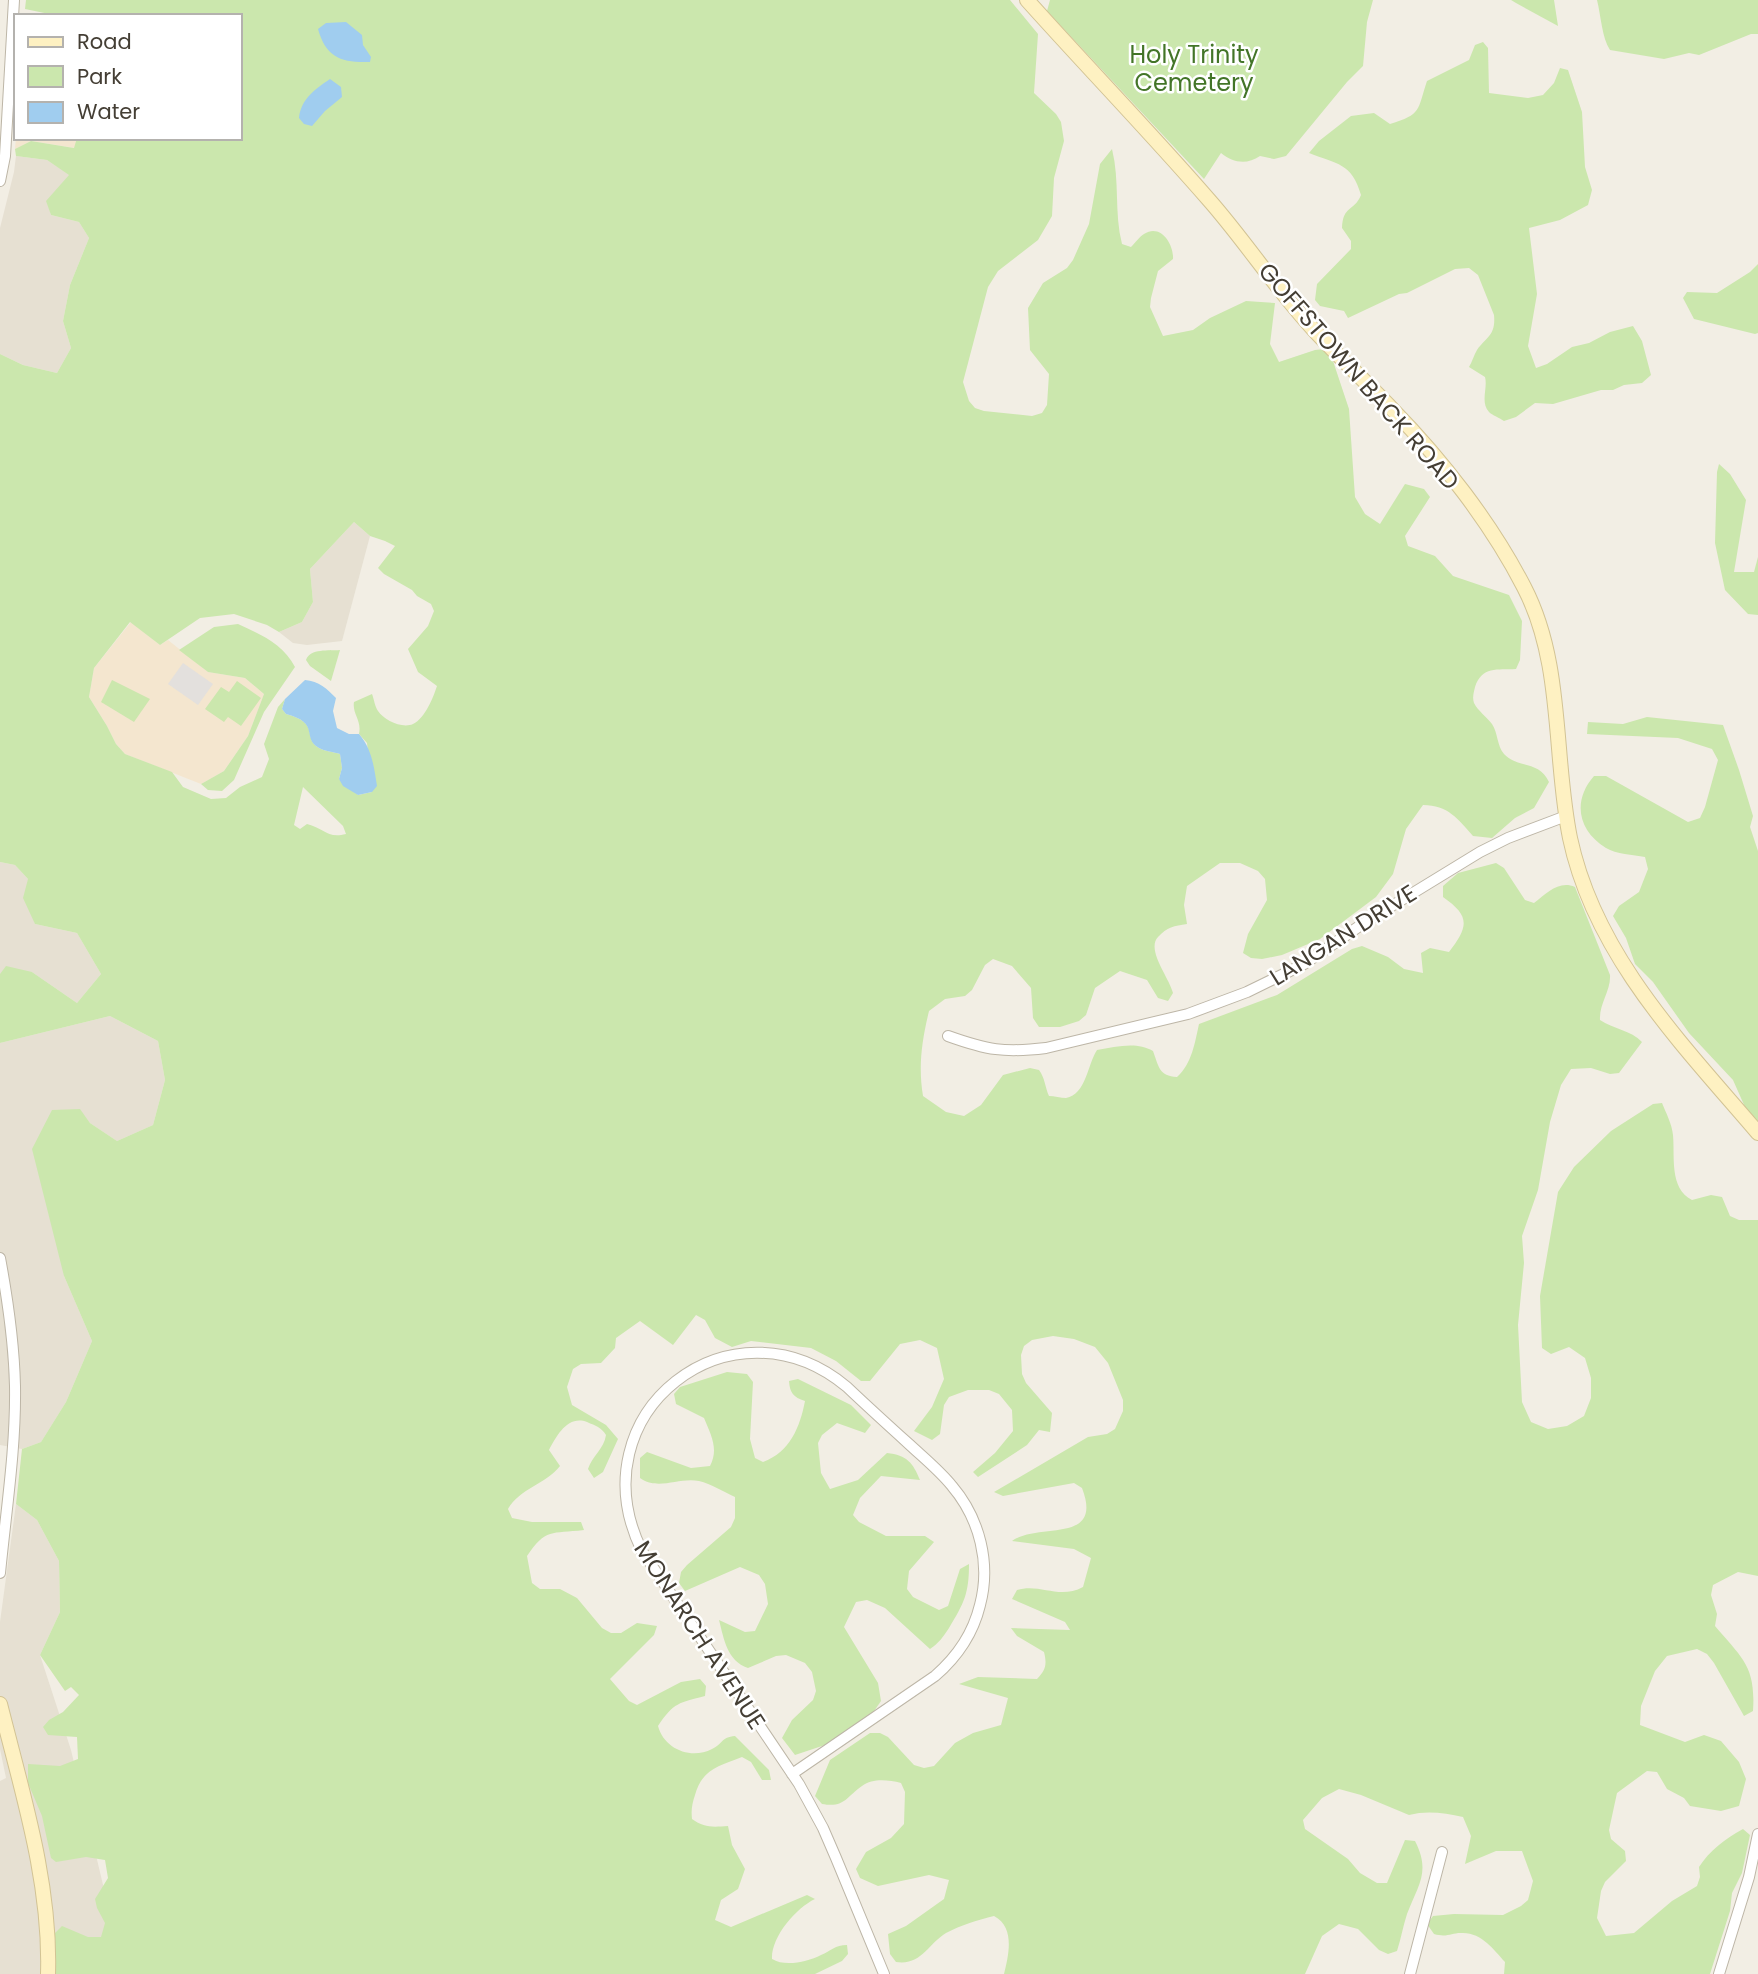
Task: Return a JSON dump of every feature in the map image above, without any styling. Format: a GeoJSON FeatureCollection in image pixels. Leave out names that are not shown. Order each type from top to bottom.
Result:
{"type":"FeatureCollection","features":[{"type":"Feature","properties":{"kind":"main road","name":"GOFFSTOWN BACK ROAD"},"geometry":{"type":"LineString","coordinates":[[1027,0],[1203,193],[1312,328],[1423,442],[1487,526],[1525,588],[1539,619],[1545,641],[1553,686],[1566,816],[1586,891],[1641,992],[1685,1050],[1758,1133]]}},
{"type":"Feature","properties":{"kind":"main road"},"geometry":{"type":"LineString","coordinates":[[0,1704],[36,1854],[46,1918],[48,1974]]}},
{"type":"Feature","properties":{"kind":"street"},"geometry":{"type":"LineString","coordinates":[[0,181],[5,156],[14,16]]}},
{"type":"Feature","properties":{"kind":"street","name":"LANGAN DRIVE"},"geometry":{"type":"LineString","coordinates":[[948,1037],[992,1050],[1025,1051],[1188,1014],[1246,992],[1304,964],[1461,862],[1507,838],[1566,816]]}},
{"type":"Feature","properties":{"kind":"street"},"geometry":{"type":"LineString","coordinates":[[0,1258],[11,1323],[15,1387],[0,1573]]}},
{"type":"Feature","properties":{"kind":"street","name":"MONARCH AVENUE"},"geometry":{"type":"LineString","coordinates":[[792,1774],[935,1676],[952,1661],[965,1642],[979,1611],[984,1589],[984,1555],[970,1512],[951,1484],[847,1387],[830,1374],[800,1360],[768,1354],[746,1354],[713,1361],[693,1370],[675,1382],[652,1406],[631,1445],[626,1466],[625,1500],[633,1532],[642,1551],[792,1774],[826,1835],[884,1974]]}},
{"type":"Feature","properties":{"kind":"street"},"geometry":{"type":"LineString","coordinates":[[1719,1974],[1749,1877],[1758,1834]]}},
{"type":"Feature","properties":{"kind":"street"},"geometry":{"type":"LineString","coordinates":[[1410,1974],[1443,1852]]}},
{"type":"Feature","properties":{"kind":"shaded area"},"geometry":{"type":"Polygon","coordinates":[[[16,140],[77,140],[75,148],[31,141],[15,149],[16,140]]]}},
{"type":"Feature","properties":{"kind":"shaded area"},"geometry":{"type":"Polygon","coordinates":[[[16,156],[47,160],[70,175],[47,201],[51,215],[79,222],[89,238],[70,285],[63,321],[71,348],[57,373],[23,365],[0,354],[0,228],[16,156]]]}},
{"type":"Feature","properties":{"kind":"shaded area"},"geometry":{"type":"Polygon","coordinates":[[[354,522],[370,536],[342,641],[307,645],[293,643],[279,632],[302,622],[313,602],[310,569],[354,522]]]}},
{"type":"Feature","properties":{"kind":"shaded area"},"geometry":{"type":"Polygon","coordinates":[[[131,622],[160,645],[168,640],[208,672],[245,678],[264,694],[248,736],[224,771],[201,784],[125,754],[116,744],[89,697],[94,668],[131,622]]]}},
{"type":"Feature","properties":{"kind":"shaded area"},"geometry":{"type":"Polygon","coordinates":[[[183,663],[213,684],[198,705],[168,684],[183,663]]]}},
{"type":"Feature","properties":{"kind":"shaded area"},"geometry":{"type":"Polygon","coordinates":[[[0,862],[15,865],[28,879],[35,924],[77,933],[101,974],[77,1003],[32,972],[0,974],[0,862]]]}},
{"type":"Feature","properties":{"kind":"shaded area"},"geometry":{"type":"Polygon","coordinates":[[[110,1016],[158,1041],[165,1080],[153,1125],[117,1141],[90,1123],[80,1110],[64,1276],[92,1341],[66,1402],[41,1442],[22,1449],[0,1445],[0,1043],[110,1016]]]}},
{"type":"Feature","properties":{"kind":"shaded area"},"geometry":{"type":"Polygon","coordinates":[[[16,1504],[37,1520],[59,1561],[60,1612],[40,1655],[71,1750],[104,1889],[112,1974],[0,1974],[0,1781],[6,1778],[0,1749],[0,1622],[16,1504]]]}},
{"type":"Feature","properties":{"kind":"green space"},"geometry":{"type":"Polygon","coordinates":[[[26,0],[1010,0],[1038,34],[1034,93],[1061,122],[1064,141],[1054,178],[1052,216],[1038,240],[998,271],[988,287],[963,382],[969,401],[975,408],[1032,416],[1042,413],[1047,405],[1049,374],[1030,350],[1028,308],[1043,283],[1067,268],[1073,260],[1089,224],[1100,164],[1112,149],[1122,244],[1131,247],[1144,234],[1156,231],[1169,242],[1173,253],[1173,259],[1158,271],[1151,298],[1150,307],[1163,336],[1193,330],[1210,318],[1246,301],[1275,303],[1270,344],[1279,362],[1315,350],[1324,349],[1331,355],[1349,409],[1355,497],[1365,514],[1380,524],[1405,484],[1424,489],[1430,497],[1405,536],[1408,546],[1435,556],[1453,576],[1509,595],[1522,621],[1520,660],[1516,669],[1491,670],[1482,675],[1475,687],[1473,701],[1492,724],[1504,754],[1516,762],[1540,770],[1549,782],[1534,808],[1515,818],[1492,838],[1473,836],[1446,810],[1423,805],[1406,829],[1393,874],[1376,897],[1320,939],[1282,955],[1262,959],[1251,958],[1243,953],[1248,934],[1267,900],[1265,879],[1258,871],[1240,863],[1220,863],[1187,886],[1184,905],[1187,924],[1168,929],[1155,942],[1156,956],[1173,993],[1168,1001],[1158,998],[1147,980],[1120,971],[1095,988],[1086,1015],[1079,1021],[1060,1027],[1039,1027],[1033,1018],[1031,988],[1012,966],[993,959],[985,965],[972,990],[965,996],[945,999],[929,1011],[922,1053],[923,1096],[946,1112],[964,1116],[981,1105],[1003,1075],[1030,1068],[1039,1070],[1049,1096],[1066,1098],[1073,1096],[1082,1085],[1097,1050],[1126,1046],[1140,1046],[1153,1051],[1163,1073],[1177,1077],[1189,1059],[1199,1024],[1277,995],[1352,949],[1362,946],[1388,957],[1404,969],[1423,973],[1421,953],[1430,948],[1449,952],[1463,928],[1462,916],[1443,897],[1443,886],[1458,873],[1496,863],[1504,868],[1525,900],[1534,903],[1558,886],[1575,887],[1610,975],[1600,1020],[1642,1042],[1619,1073],[1610,1074],[1591,1068],[1571,1069],[1561,1085],[1550,1122],[1538,1190],[1522,1236],[1524,1263],[1518,1325],[1522,1402],[1531,1422],[1548,1429],[1567,1426],[1584,1416],[1591,1398],[1591,1378],[1585,1358],[1569,1347],[1551,1354],[1542,1348],[1540,1296],[1558,1192],[1574,1167],[1611,1131],[1653,1104],[1662,1103],[1672,1131],[1676,1180],[1685,1195],[1692,1200],[1711,1195],[1722,1197],[1730,1216],[1739,1220],[1758,1220],[1758,1576],[1738,1572],[1713,1585],[1711,1595],[1717,1614],[1715,1626],[1740,1655],[1749,1673],[1753,1711],[1744,1716],[1714,1663],[1707,1654],[1697,1649],[1667,1656],[1655,1671],[1641,1706],[1640,1725],[1685,1742],[1704,1735],[1721,1741],[1739,1762],[1746,1779],[1739,1806],[1721,1811],[1690,1806],[1684,1798],[1667,1789],[1657,1772],[1647,1771],[1617,1793],[1609,1830],[1611,1839],[1625,1851],[1626,1861],[1605,1882],[1597,1918],[1606,1936],[1634,1933],[1672,1901],[1697,1886],[1699,1867],[1703,1861],[1718,1845],[1743,1829],[1750,1835],[1742,1873],[1732,1893],[1730,1911],[1710,1974],[1504,1974],[1505,1962],[1482,1939],[1463,1933],[1434,1934],[1427,1924],[1433,1916],[1503,1915],[1521,1906],[1528,1900],[1533,1881],[1522,1851],[1496,1851],[1465,1864],[1471,1836],[1463,1817],[1436,1813],[1409,1815],[1339,1789],[1322,1798],[1303,1820],[1305,1829],[1348,1859],[1360,1873],[1377,1883],[1387,1883],[1405,1840],[1415,1841],[1420,1852],[1421,1878],[1397,1951],[1388,1954],[1379,1950],[1358,1929],[1339,1924],[1322,1936],[1305,1974],[1004,1974],[1009,1950],[1008,1934],[1001,1921],[994,1916],[946,1933],[912,1961],[896,1962],[890,1954],[888,1934],[906,1926],[944,1899],[949,1880],[929,1875],[878,1886],[860,1878],[856,1869],[866,1852],[891,1838],[904,1824],[905,1792],[901,1783],[871,1782],[845,1801],[830,1805],[822,1804],[815,1796],[830,1760],[870,1733],[880,1733],[888,1737],[914,1765],[924,1768],[934,1766],[955,1743],[973,1733],[1001,1725],[1008,1698],[959,1684],[978,1677],[1037,1679],[1040,1676],[1045,1667],[1044,1652],[1017,1636],[1011,1628],[1070,1630],[1065,1622],[1012,1599],[1017,1590],[1025,1588],[1066,1592],[1083,1587],[1091,1558],[1074,1549],[1012,1541],[1023,1536],[1076,1525],[1084,1518],[1086,1506],[1082,1488],[1074,1483],[1003,1496],[994,1492],[1088,1437],[1107,1434],[1115,1429],[1123,1411],[1123,1400],[1108,1363],[1095,1347],[1074,1339],[1053,1336],[1032,1340],[1024,1346],[1021,1355],[1022,1374],[1026,1383],[1052,1413],[1050,1432],[1039,1430],[1027,1445],[978,1477],[973,1472],[995,1453],[1013,1431],[1012,1410],[999,1394],[989,1390],[968,1390],[949,1397],[944,1405],[940,1434],[932,1440],[914,1431],[932,1407],[944,1379],[937,1348],[920,1340],[900,1344],[870,1381],[861,1381],[836,1361],[811,1348],[751,1341],[732,1347],[715,1338],[705,1320],[696,1315],[673,1345],[640,1321],[616,1338],[615,1348],[601,1363],[581,1364],[573,1369],[567,1387],[572,1405],[606,1425],[618,1439],[603,1472],[594,1478],[588,1469],[606,1435],[600,1428],[587,1422],[574,1421],[564,1428],[549,1450],[560,1466],[548,1478],[519,1496],[508,1509],[512,1518],[532,1522],[581,1522],[584,1530],[550,1534],[539,1541],[527,1556],[532,1583],[540,1589],[560,1589],[577,1598],[602,1628],[611,1633],[621,1633],[637,1623],[657,1626],[654,1635],[610,1679],[629,1701],[637,1705],[681,1682],[700,1679],[706,1686],[705,1696],[689,1700],[668,1712],[658,1726],[666,1741],[679,1750],[696,1753],[712,1749],[727,1738],[735,1736],[769,1770],[771,1780],[762,1780],[751,1762],[742,1757],[712,1770],[698,1786],[692,1804],[692,1819],[709,1826],[728,1826],[732,1845],[745,1869],[738,1889],[721,1900],[715,1920],[731,1927],[807,1895],[815,1899],[800,1909],[786,1924],[776,1942],[772,1959],[783,1963],[803,1961],[847,1945],[848,1954],[842,1961],[815,1974],[55,1974],[53,1935],[62,1926],[88,1937],[101,1937],[105,1923],[95,1899],[108,1878],[105,1860],[86,1857],[56,1862],[51,1858],[42,1816],[28,1783],[28,1764],[60,1766],[78,1759],[77,1737],[48,1735],[43,1727],[79,1695],[71,1687],[65,1691],[40,1655],[60,1612],[59,1561],[37,1520],[16,1504],[22,1449],[41,1442],[66,1402],[92,1341],[64,1276],[32,1149],[52,1110],[80,1109],[90,1123],[117,1141],[153,1125],[165,1080],[158,1041],[110,1016],[0,1043],[0,974],[6,966],[32,972],[77,1003],[101,974],[77,933],[35,924],[23,898],[28,879],[15,865],[0,862],[0,354],[23,365],[57,373],[71,348],[63,321],[70,285],[89,238],[79,222],[51,215],[46,201],[69,175],[47,160],[16,156],[15,149],[31,141],[74,148],[76,140],[242,140],[242,14],[49,14],[25,9],[26,0]],[[354,522],[310,569],[313,602],[302,622],[279,632],[234,614],[200,618],[160,645],[130,622],[94,668],[89,697],[116,744],[125,754],[172,772],[183,787],[211,799],[226,798],[240,787],[262,777],[269,759],[264,744],[278,707],[285,699],[282,709],[286,714],[304,722],[314,744],[321,749],[340,754],[342,768],[339,779],[358,795],[372,792],[367,743],[359,734],[354,702],[372,694],[381,714],[399,724],[409,725],[425,713],[437,686],[418,672],[408,649],[428,626],[434,611],[431,604],[378,568],[395,546],[370,536],[354,522]],[[303,787],[294,825],[300,829],[307,824],[330,834],[340,835],[346,834],[343,826],[303,787]]]}},
{"type":"Feature","properties":{"kind":"green space","name":"Holy Trinity Cemetery"},"geometry":{"type":"Polygon","coordinates":[[[1050,0],[1373,0],[1367,22],[1363,66],[1286,156],[1274,159],[1260,156],[1240,162],[1221,153],[1204,179],[1047,11],[1050,0]]]}},
{"type":"Feature","properties":{"kind":"green space"},"geometry":{"type":"Polygon","coordinates":[[[1511,0],[1554,0],[1558,26],[1516,3],[1511,0]]]}},
{"type":"Feature","properties":{"kind":"green space"},"geometry":{"type":"Polygon","coordinates":[[[1597,0],[1758,0],[1758,34],[1751,34],[1699,55],[1689,53],[1664,59],[1610,50],[1603,33],[1597,0]]]}},
{"type":"Feature","properties":{"kind":"green space"},"geometry":{"type":"Polygon","coordinates":[[[1483,42],[1488,48],[1489,93],[1528,98],[1543,95],[1554,83],[1560,68],[1568,70],[1582,112],[1585,167],[1592,190],[1588,205],[1560,220],[1529,228],[1537,294],[1528,346],[1536,368],[1572,347],[1633,326],[1642,341],[1651,375],[1642,383],[1624,385],[1613,390],[1601,390],[1553,404],[1535,403],[1516,417],[1504,421],[1486,408],[1485,377],[1469,367],[1477,350],[1492,332],[1494,315],[1478,275],[1469,268],[1455,269],[1348,318],[1344,311],[1320,306],[1315,300],[1317,284],[1351,249],[1351,241],[1342,228],[1343,221],[1361,195],[1353,176],[1342,166],[1309,153],[1319,141],[1351,116],[1374,113],[1390,124],[1413,114],[1417,110],[1427,81],[1469,60],[1475,45],[1483,42]]]}},
{"type":"Feature","properties":{"kind":"green space"},"geometry":{"type":"Polygon","coordinates":[[[1758,264],[1758,333],[1694,319],[1683,298],[1687,292],[1717,293],[1758,264]]]}},
{"type":"Feature","properties":{"kind":"green space"},"geometry":{"type":"Polygon","coordinates":[[[1719,464],[1730,474],[1746,500],[1734,572],[1754,572],[1758,557],[1758,615],[1748,614],[1725,590],[1715,543],[1719,464]]]}},
{"type":"Feature","properties":{"kind":"green space"},"geometry":{"type":"Polygon","coordinates":[[[238,624],[278,646],[295,667],[264,712],[234,780],[222,791],[208,790],[201,784],[224,771],[248,736],[264,694],[245,678],[208,672],[179,650],[214,627],[238,624]]]}},
{"type":"Feature","properties":{"kind":"green space"},"geometry":{"type":"Polygon","coordinates":[[[340,650],[331,681],[306,660],[316,652],[340,650]]]}},
{"type":"Feature","properties":{"kind":"green space"},"geometry":{"type":"Polygon","coordinates":[[[112,680],[150,699],[134,722],[101,702],[112,680]]]}},
{"type":"Feature","properties":{"kind":"green space"},"geometry":{"type":"Polygon","coordinates":[[[237,681],[261,698],[241,726],[228,717],[224,722],[205,709],[221,687],[229,692],[237,681]]]}},
{"type":"Feature","properties":{"kind":"green space"},"geometry":{"type":"Polygon","coordinates":[[[1647,717],[1723,725],[1753,816],[1750,827],[1758,851],[1758,1126],[1749,1116],[1733,1080],[1689,1033],[1653,982],[1635,964],[1626,938],[1613,916],[1619,906],[1639,892],[1648,869],[1645,857],[1606,848],[1589,833],[1581,815],[1587,786],[1594,776],[1606,776],[1688,822],[1700,818],[1718,760],[1712,749],[1678,738],[1587,734],[1588,722],[1623,724],[1647,717]]]}},
{"type":"Feature","properties":{"kind":"green space"},"geometry":{"type":"Polygon","coordinates":[[[727,1372],[747,1374],[753,1382],[750,1439],[755,1458],[763,1462],[772,1458],[787,1445],[797,1429],[805,1401],[793,1394],[789,1381],[798,1379],[851,1405],[871,1425],[865,1433],[837,1423],[822,1435],[818,1443],[821,1473],[830,1489],[858,1480],[887,1453],[900,1456],[912,1465],[920,1480],[881,1476],[860,1498],[853,1515],[859,1522],[886,1536],[925,1536],[934,1542],[909,1571],[907,1589],[913,1597],[939,1610],[948,1606],[960,1569],[969,1564],[967,1591],[962,1605],[945,1634],[930,1649],[885,1608],[867,1600],[856,1602],[844,1627],[878,1683],[881,1701],[870,1717],[828,1744],[795,1755],[782,1738],[792,1720],[813,1700],[816,1691],[812,1672],[805,1663],[786,1655],[776,1656],[748,1668],[741,1665],[731,1655],[719,1620],[745,1632],[755,1631],[768,1604],[765,1584],[759,1575],[740,1567],[685,1591],[679,1583],[681,1572],[687,1565],[731,1527],[735,1518],[735,1497],[699,1481],[661,1484],[640,1478],[640,1458],[647,1452],[691,1468],[710,1466],[714,1448],[704,1418],[676,1404],[674,1394],[680,1387],[727,1372]]]}},
{"type":"Feature","properties":{"kind":"water"},"geometry":{"type":"Polygon","coordinates":[[[346,22],[362,35],[363,45],[371,57],[370,62],[336,57],[321,39],[318,29],[326,23],[346,22]]]}},
{"type":"Feature","properties":{"kind":"water"},"geometry":{"type":"Polygon","coordinates":[[[330,79],[341,87],[342,97],[312,126],[304,124],[299,118],[303,105],[314,91],[330,79]]]}},
{"type":"Feature","properties":{"kind":"water"},"geometry":{"type":"Polygon","coordinates":[[[305,680],[319,684],[336,698],[333,711],[337,728],[349,734],[359,734],[367,746],[377,786],[372,792],[358,795],[343,786],[339,779],[342,768],[340,754],[321,749],[314,744],[307,726],[282,709],[285,699],[305,680]]]}}]}
